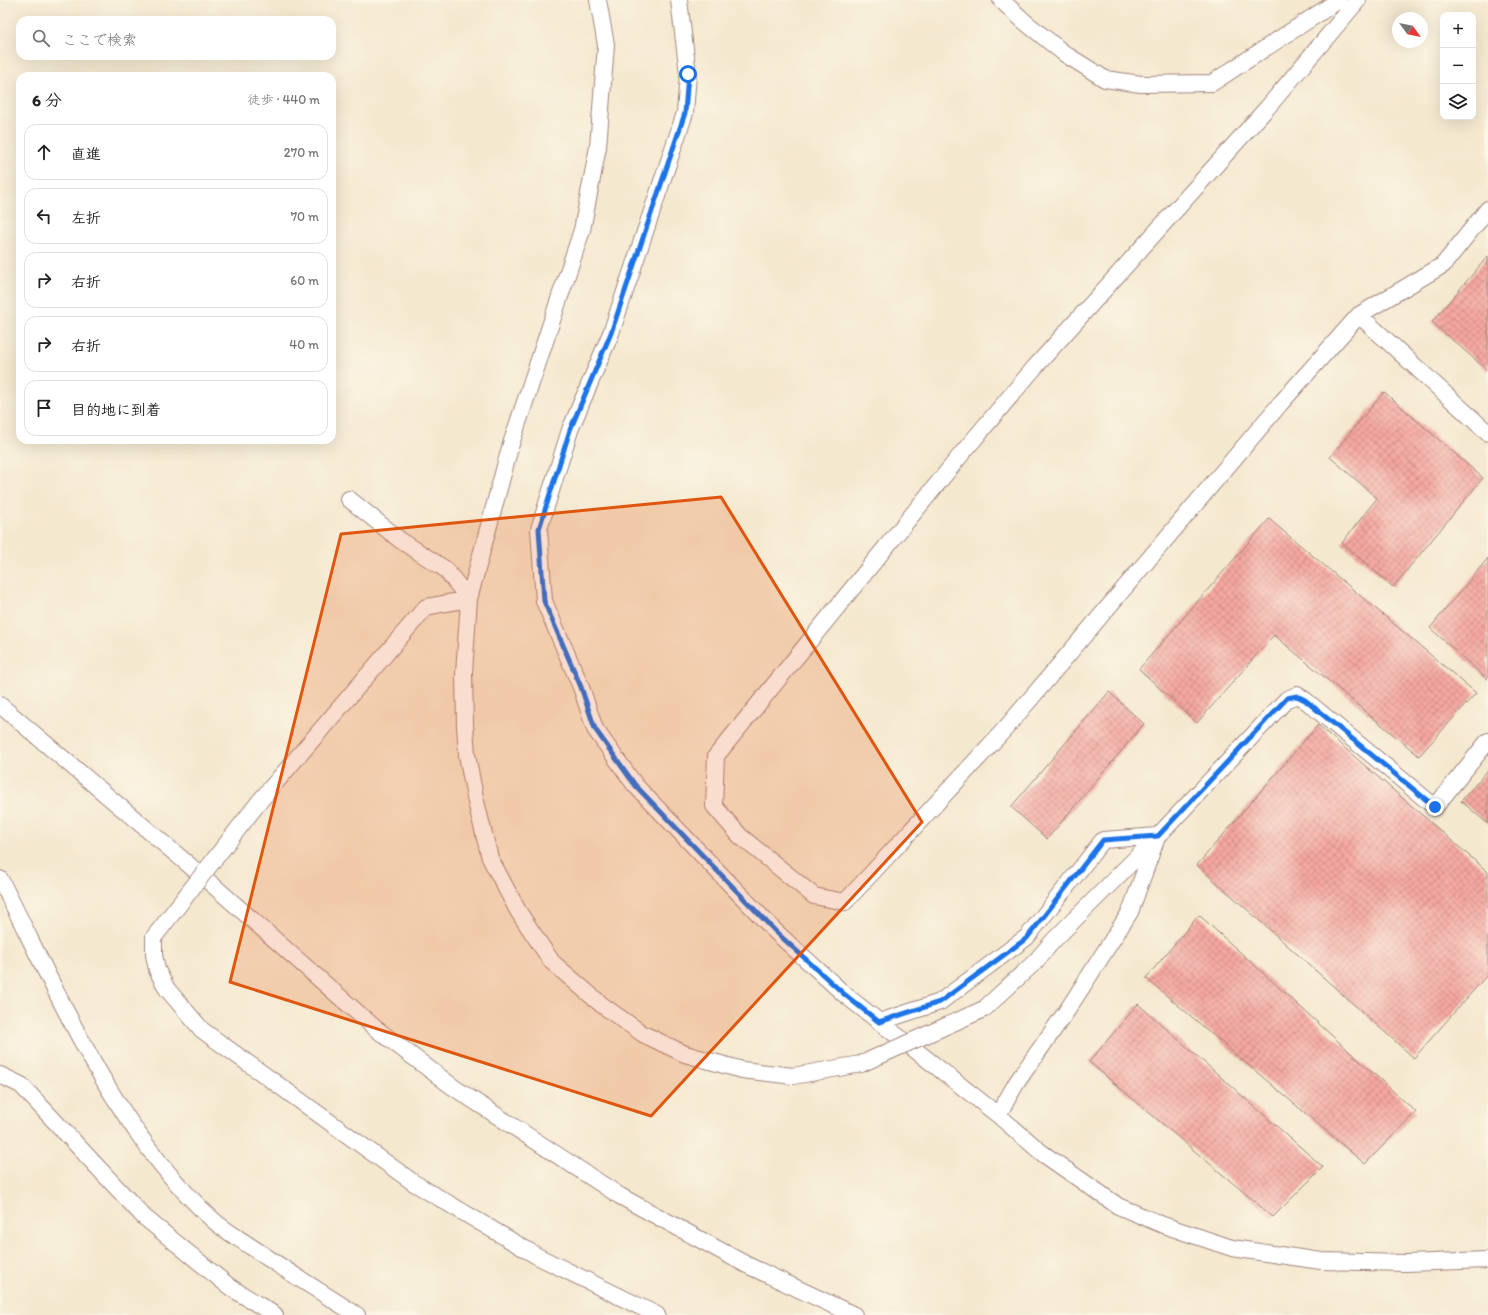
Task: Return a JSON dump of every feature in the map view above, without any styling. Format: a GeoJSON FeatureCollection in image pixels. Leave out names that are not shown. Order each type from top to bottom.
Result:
{"type":"FeatureCollection","features":[{"type":"Feature","properties":{"kind":"lane"},"geometry":{"type":"LineString","coordinates":[[598,0],[606,45],[598,147],[582,230],[511,444],[469,599],[464,673],[467,755],[476,802],[490,858],[518,911],[552,962],[602,1005],[643,1034],[685,1054],[742,1070],[793,1076],[862,1064],[984,1009],[1035,962],[1053,941],[1158,836],[1287,698],[1297,696],[1305,700],[1435,807],[1488,741]]}},
{"type":"Feature","properties":{"kind":"lane"},"geometry":{"type":"LineString","coordinates":[[679,0],[688,74],[685,113],[611,333],[570,430],[539,529],[544,601],[581,687],[595,729],[635,785],[776,932],[844,994],[998,1115],[1042,1153],[1118,1206],[1163,1225],[1232,1248],[1321,1261],[1406,1264],[1488,1260]]}},
{"type":"Feature","properties":{"kind":"lane"},"geometry":{"type":"LineString","coordinates":[[1001,0],[1025,22],[1065,54],[1105,79],[1141,84],[1212,83],[1339,0]]}},
{"type":"Feature","properties":{"kind":"lane"},"geometry":{"type":"LineString","coordinates":[[1358,0],[1267,108],[1030,373],[954,463],[716,756],[714,806],[740,836],[814,896],[845,902],[1005,729],[1280,404],[1359,315],[1443,265],[1488,209]]}},
{"type":"Feature","properties":{"kind":"lane"},"geometry":{"type":"LineString","coordinates":[[1359,315],[1488,433]]}},
{"type":"Feature","properties":{"kind":"lane"},"geometry":{"type":"LineString","coordinates":[[349,499],[400,540],[445,569],[469,599]]}},
{"type":"Feature","properties":{"kind":"lane"},"geometry":{"type":"LineString","coordinates":[[469,599],[426,607],[259,802],[154,937],[154,955],[157,970],[167,989],[202,1030],[414,1183],[537,1256],[657,1315]]}},
{"type":"Feature","properties":{"kind":"lane"},"geometry":{"type":"LineString","coordinates":[[0,705],[214,887],[375,1028],[452,1087],[620,1196],[747,1265],[854,1315]]}},
{"type":"Feature","properties":{"kind":"lane"},"geometry":{"type":"LineString","coordinates":[[879,1022],[940,1002],[1027,938],[1103,840],[1158,836]]}},
{"type":"Feature","properties":{"kind":"lane"},"geometry":{"type":"LineString","coordinates":[[998,1115],[1017,1082],[1068,1009],[1130,912],[1158,836]]}},
{"type":"Feature","properties":{"kind":"lane"},"geometry":{"type":"LineString","coordinates":[[0,879],[94,1064],[130,1122],[161,1166],[213,1221],[300,1280],[357,1315]]}},
{"type":"Feature","properties":{"kind":"lane"},"geometry":{"type":"LineString","coordinates":[[0,1075],[21,1085],[144,1217],[230,1287],[275,1315]]}},
{"type":"Feature","properties":{"kind":"highlighted area"},"geometry":{"type":"Polygon","coordinates":[[[721,497],[922,822],[651,1116],[230,982],[341,534],[721,497]]]}},
{"type":"Feature","properties":{"kind":"building"},"geometry":{"type":"Polygon","coordinates":[[[1488,256],[1488,371],[1432,322],[1488,256]]]}},
{"type":"Feature","properties":{"kind":"building"},"geometry":{"type":"Polygon","coordinates":[[[1384,392],[1483,478],[1393,587],[1342,543],[1377,498],[1330,457],[1384,392]]]}},
{"type":"Feature","properties":{"kind":"building"},"geometry":{"type":"Polygon","coordinates":[[[1269,519],[1476,693],[1419,756],[1274,635],[1197,723],[1139,669],[1269,519]]]}},
{"type":"Feature","properties":{"kind":"building"},"geometry":{"type":"Polygon","coordinates":[[[1488,558],[1488,677],[1487,679],[1430,628],[1488,558]]]}},
{"type":"Feature","properties":{"kind":"building"},"geometry":{"type":"Polygon","coordinates":[[[1109,692],[1144,724],[1047,839],[1011,807],[1109,692]]]}},
{"type":"Feature","properties":{"kind":"building"},"geometry":{"type":"Polygon","coordinates":[[[1318,725],[1488,872],[1488,974],[1414,1058],[1197,865],[1318,725]]]}},
{"type":"Feature","properties":{"kind":"building"},"geometry":{"type":"Polygon","coordinates":[[[1488,770],[1488,824],[1461,801],[1488,770]]]}},
{"type":"Feature","properties":{"kind":"building"},"geometry":{"type":"Polygon","coordinates":[[[1199,915],[1416,1112],[1365,1164],[1146,978],[1199,915]]]}},
{"type":"Feature","properties":{"kind":"building"},"geometry":{"type":"Polygon","coordinates":[[[1138,1004],[1323,1167],[1273,1217],[1089,1062],[1138,1004]]]}},
{"type":"Feature","properties":{"kind":"route"},"geometry":{"type":"LineString","coordinates":[[688,74],[685,113],[611,333],[570,430],[539,529],[544,601],[565,653],[581,687],[595,729],[635,785],[776,932],[844,994],[879,1022],[940,1002],[1027,938],[1103,840],[1158,836],[1287,698],[1297,696],[1305,700],[1435,807]]}}]}
